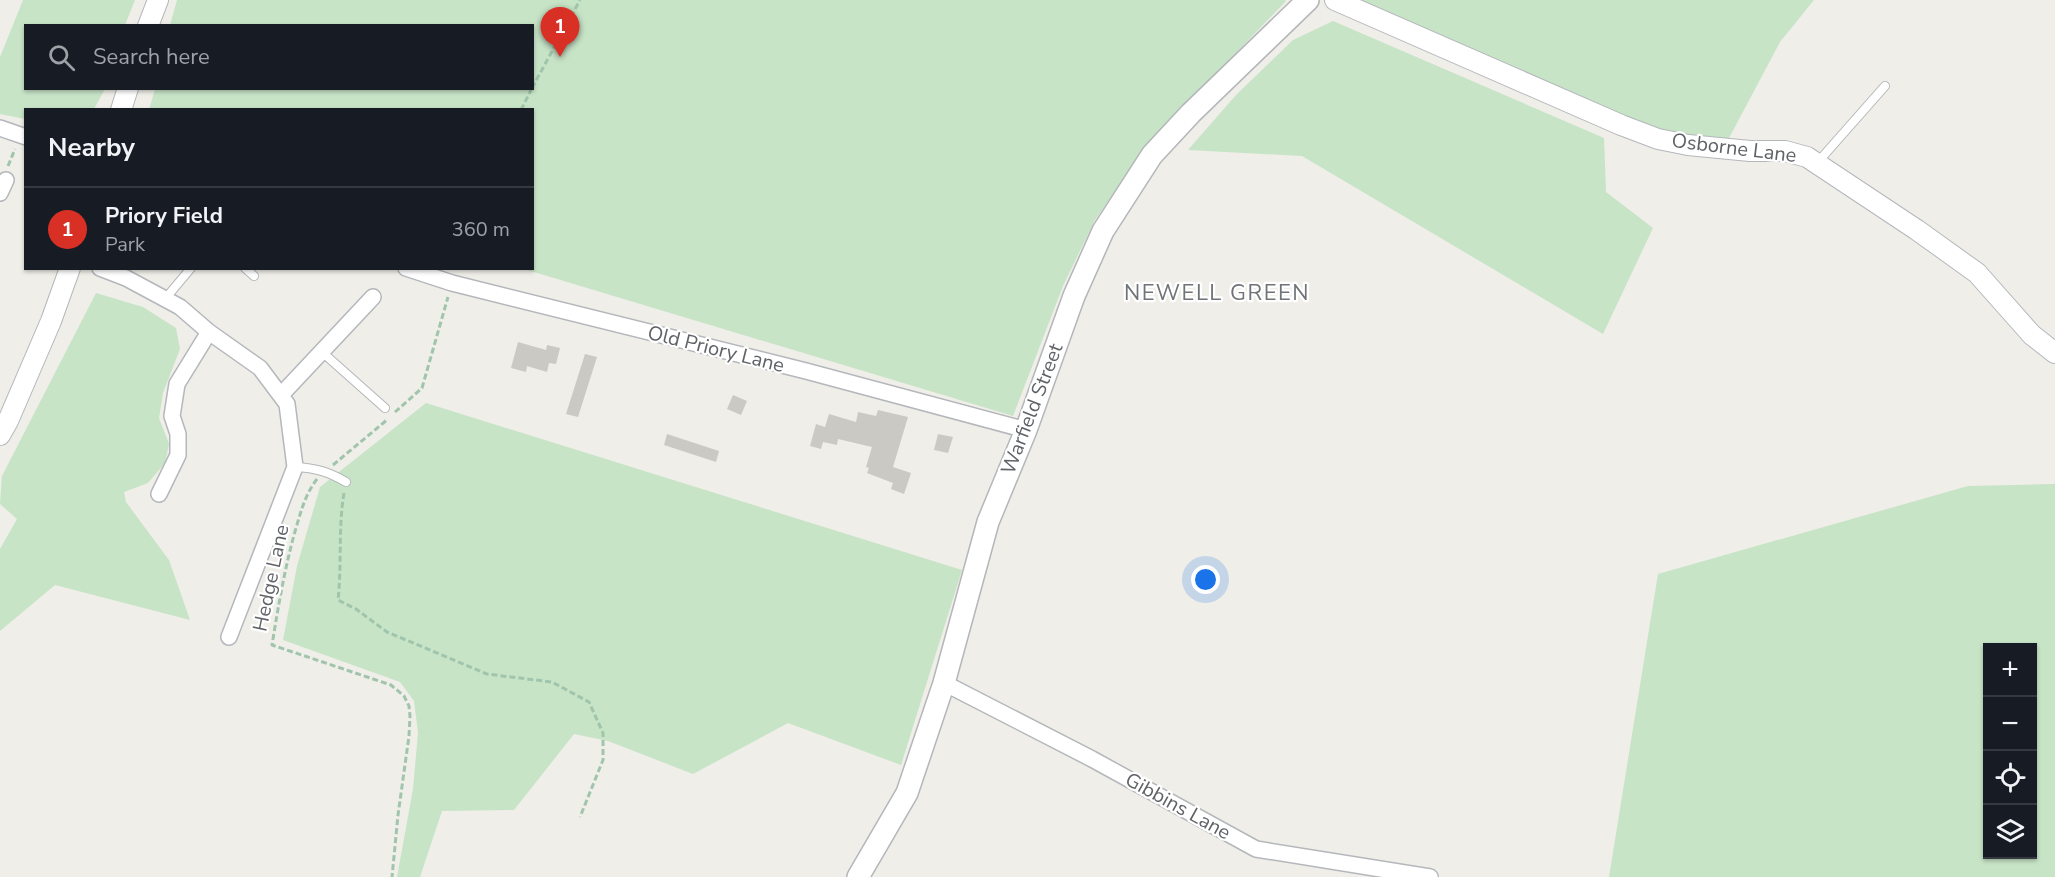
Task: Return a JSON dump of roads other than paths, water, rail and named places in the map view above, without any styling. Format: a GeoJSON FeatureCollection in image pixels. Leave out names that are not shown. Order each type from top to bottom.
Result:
{"type":"FeatureCollection","features":[{"type":"Feature","properties":{"kind":"main road","name":"Warfield Street"},"geometry":{"type":"LineString","coordinates":[[858,877],[907,793],[944,683],[988,522],[1026,430],[1074,296],[1103,231],[1160,147],[1191,113],[1308,0]]}},
{"type":"Feature","properties":{"kind":"street"},"geometry":{"type":"LineString","coordinates":[[149,24],[158,0]]}},
{"type":"Feature","properties":{"kind":"street","name":"Osborne Lane"},"geometry":{"type":"LineString","coordinates":[[1335,0],[1658,139],[1717,148],[1796,153],[1817,163],[1977,273],[2032,335],[2055,353]]}},
{"type":"Feature","properties":{"kind":"street"},"geometry":{"type":"LineString","coordinates":[[122,108],[127,90]]}},
{"type":"Feature","properties":{"kind":"street"},"geometry":{"type":"LineString","coordinates":[[0,128],[21,142]]}},
{"type":"Feature","properties":{"kind":"street"},"geometry":{"type":"LineString","coordinates":[[0,435],[51,321],[69,270]]}},
{"type":"Feature","properties":{"kind":"street"},"geometry":{"type":"LineString","coordinates":[[105,270],[126,278],[180,307],[209,332],[260,368],[287,404],[295,467],[229,637]]}},
{"type":"Feature","properties":{"kind":"street","name":"Old Priory Lane"},"geometry":{"type":"LineString","coordinates":[[412,270],[452,283],[806,371],[1026,430]]}},
{"type":"Feature","properties":{"kind":"street"},"geometry":{"type":"LineString","coordinates":[[281,395],[373,297]]}},
{"type":"Feature","properties":{"kind":"street"},"geometry":{"type":"LineString","coordinates":[[159,494],[178,455],[178,434],[172,416],[173,396],[177,384],[209,332]]}},
{"type":"Feature","properties":{"kind":"street","name":"Gibbins Lane"},"geometry":{"type":"LineString","coordinates":[[944,683],[1092,759],[1256,849],[1430,877]]}},
{"type":"Feature","properties":{"kind":"lane"},"geometry":{"type":"LineString","coordinates":[[1817,163],[1885,86]]}},
{"type":"Feature","properties":{"kind":"lane"},"geometry":{"type":"LineString","coordinates":[[165,299],[189,270]]}},
{"type":"Feature","properties":{"kind":"lane"},"geometry":{"type":"LineString","coordinates":[[247,270],[254,276]]}},
{"type":"Feature","properties":{"kind":"lane"},"geometry":{"type":"LineString","coordinates":[[322,352],[385,408]]}},
{"type":"Feature","properties":{"kind":"lane"},"geometry":{"type":"LineString","coordinates":[[295,467],[327,471],[346,482]]}},
{"type":"Feature","properties":{"kind":"place","name":"Priory Field"},"geometry":{"type":"Point","coordinates":[560,57]}},
{"type":"Feature","properties":{"kind":"district","name":"NEWELL GREEN"},"geometry":{"type":"Point","coordinates":[1217,293]}}]}
